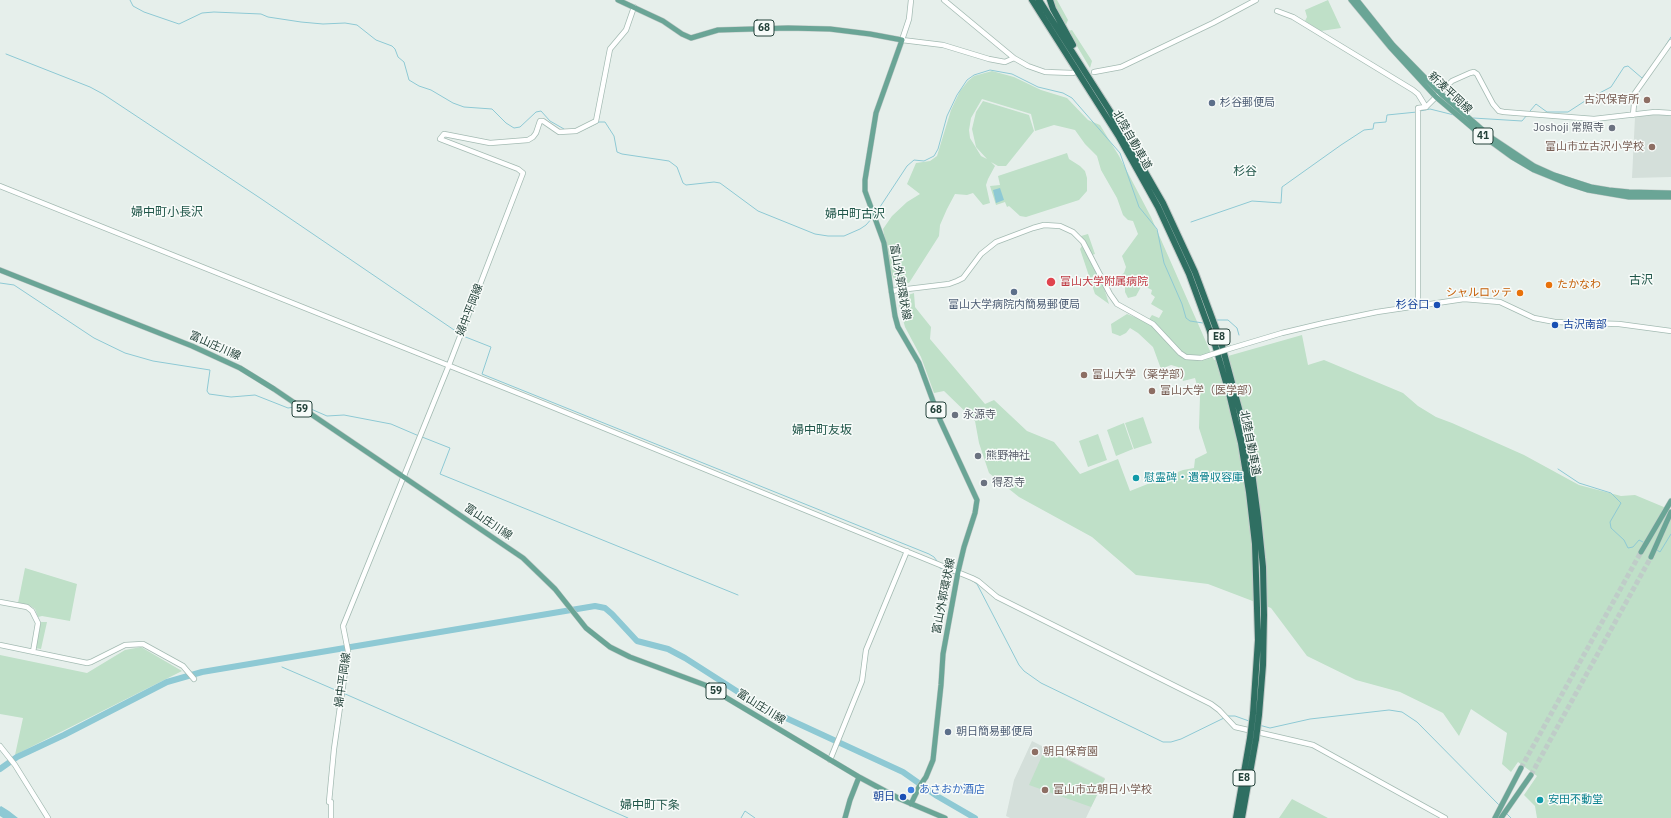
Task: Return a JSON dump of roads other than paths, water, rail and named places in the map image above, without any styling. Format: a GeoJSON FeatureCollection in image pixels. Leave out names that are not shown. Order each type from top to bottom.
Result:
{"type":"FeatureCollection","features":[{"type":"Feature","properties":{"kind":"highway"},"geometry":{"type":"LineString","coordinates":[[1029,0],[1056,36]]}},
{"type":"Feature","properties":{"kind":"highway","name":"北陸自動車道"},"geometry":{"type":"LineString","coordinates":[[1032,0],[1119,137],[1158,207],[1180,253],[1196,292],[1223,369],[1244,459],[1255,544],[1258,628],[1256,714]]}},
{"type":"Feature","properties":{"kind":"highway","name":"北陸自動車道"},"geometry":{"type":"LineString","coordinates":[[1039,0],[1110,111],[1163,204],[1195,272],[1221,342],[1241,416],[1255,493],[1263,567],[1264,639],[1256,714],[1242,818]]}},
{"type":"Feature","properties":{"kind":"highway"},"geometry":{"type":"LineString","coordinates":[[1050,0],[1060,23],[1110,111]]}},
{"type":"Feature","properties":{"kind":"highway","name":"北陸自動車道"},"geometry":{"type":"LineString","coordinates":[[1236,818],[1253,738]]}},
{"type":"Feature","properties":{"kind":"main road","name":"68"},"geometry":{"type":"LineString","coordinates":[[618,0],[663,21],[682,34],[691,38],[724,30],[788,28],[830,29],[902,40]]}},
{"type":"Feature","properties":{"kind":"main road","name":"新湊平岡線"},"geometry":{"type":"LineString","coordinates":[[1351,0],[1390,47],[1438,95],[1485,138],[1534,170],[1566,183],[1629,198],[1671,197]]}},
{"type":"Feature","properties":{"kind":"main road","name":"新湊平岡線"},"geometry":{"type":"LineString","coordinates":[[1357,0],[1438,95],[1504,146],[1534,166],[1554,175],[1591,187],[1629,192],[1671,192]]}},
{"type":"Feature","properties":{"kind":"main road","name":"富山外郭環状線"},"geometry":{"type":"LineString","coordinates":[[902,40],[876,113],[865,180],[866,197],[879,226],[884,243],[898,327],[919,363],[940,420],[977,500],[975,513],[958,572],[943,654],[933,760],[926,777],[911,804]]}},
{"type":"Feature","properties":{"kind":"main road","name":"富山庄川線"},"geometry":{"type":"LineString","coordinates":[[0,270],[192,346],[240,368],[274,389],[402,477],[478,526],[523,558],[555,589],[572,612],[594,635],[610,647],[630,657],[705,685],[859,777],[900,799],[945,818]]}},
{"type":"Feature","properties":{"kind":"main road"},"geometry":{"type":"LineString","coordinates":[[1641,552],[1671,501]]}},
{"type":"Feature","properties":{"kind":"main road"},"geometry":{"type":"LineString","coordinates":[[1651,557],[1671,512]]}},
{"type":"Feature","properties":{"kind":"main road"},"geometry":{"type":"LineString","coordinates":[[1495,818],[1521,768]]}},
{"type":"Feature","properties":{"kind":"main road"},"geometry":{"type":"LineString","coordinates":[[1502,816],[1531,774]]}},
{"type":"Feature","properties":{"kind":"main road"},"geometry":{"type":"LineString","coordinates":[[845,818],[859,777]]}},
{"type":"Feature","properties":{"kind":"street"},"geometry":{"type":"LineString","coordinates":[[912,0],[909,19],[902,40],[942,45],[1006,62],[1014,58]]}},
{"type":"Feature","properties":{"kind":"street"},"geometry":{"type":"LineString","coordinates":[[944,0],[1014,58],[1037,70],[1054,73],[1073,73]]}},
{"type":"Feature","properties":{"kind":"street"},"geometry":{"type":"LineString","coordinates":[[1094,72],[1100,72],[1128,64],[1213,23],[1256,0]]}},
{"type":"Feature","properties":{"kind":"street","name":"婦中平岡線"},"geometry":{"type":"LineString","coordinates":[[331,818],[331,802],[329,802],[334,749],[348,652],[343,626],[402,477],[449,366],[523,173],[518,169],[440,139],[442,135],[490,143],[528,140],[533,137],[540,122],[543,121],[559,132],[576,131],[596,121],[610,49],[626,30],[634,7]]}},
{"type":"Feature","properties":{"kind":"street"},"geometry":{"type":"LineString","coordinates":[[1277,11],[1293,17],[1413,90],[1418,94],[1426,107]]}},
{"type":"Feature","properties":{"kind":"street"},"geometry":{"type":"LineString","coordinates":[[1633,115],[1635,93],[1671,42]]}},
{"type":"Feature","properties":{"kind":"street"},"geometry":{"type":"LineString","coordinates":[[1418,306],[1418,108],[1426,107],[1452,81],[1461,76],[1474,72],[1480,79],[1493,104],[1499,111],[1504,112],[1594,119],[1655,112],[1671,113]]}},
{"type":"Feature","properties":{"kind":"street"},"geometry":{"type":"LineString","coordinates":[[0,186],[958,572],[978,581],[997,597],[1211,704],[1235,727],[1313,745],[1445,818]]}},
{"type":"Feature","properties":{"kind":"street"},"geometry":{"type":"LineString","coordinates":[[891,291],[949,284],[957,281],[963,278],[981,254],[996,242],[1008,236],[1042,226],[1060,226],[1073,232],[1083,242],[1110,294],[1117,304],[1153,324],[1180,353],[1186,357],[1201,358],[1282,333],[1377,312],[1464,299],[1500,302],[1544,321],[1576,324],[1619,324],[1671,331]]}},
{"type":"Feature","properties":{"kind":"street"},"geometry":{"type":"LineString","coordinates":[[830,760],[862,681],[866,650],[907,551]]}},
{"type":"Feature","properties":{"kind":"street"},"geometry":{"type":"LineString","coordinates":[[0,602],[27,607],[32,611],[38,623],[33,652]]}},
{"type":"Feature","properties":{"kind":"street"},"geometry":{"type":"LineString","coordinates":[[0,645],[87,663],[92,662],[125,645],[144,644],[183,666],[194,679]]}},
{"type":"Feature","properties":{"kind":"street"},"geometry":{"type":"LineString","coordinates":[[0,746],[15,765],[48,818]]}},
{"type":"Feature","properties":{"kind":"water"},"geometry":{"type":"Polygon","coordinates":[[[1000,188],[1004,200],[996,203],[993,190],[1000,188]]]}},
{"type":"Feature","properties":{"kind":"water"},"geometry":{"type":"Polygon","coordinates":[[[1,806],[18,818],[3,818],[0,816],[1,806]]]}},
{"type":"Feature","properties":{"kind":"waterway"},"geometry":{"type":"LineString","coordinates":[[130,0],[133,6],[144,12],[179,24],[202,13],[214,12],[261,14],[268,17],[301,22],[323,24],[345,23],[357,25],[376,40],[392,46],[398,57],[404,62],[409,80],[419,86],[431,90],[453,103],[464,107],[492,109],[506,123],[514,128],[520,127],[536,112],[541,111],[550,121],[564,129]]}},
{"type":"Feature","properties":{"kind":"waterway"},"geometry":{"type":"LineString","coordinates":[[1666,45],[1671,37]]}},
{"type":"Feature","properties":{"kind":"waterway"},"geometry":{"type":"LineString","coordinates":[[6,54],[90,87],[103,94],[260,198],[460,334]]}},
{"type":"Feature","properties":{"kind":"waterway"},"geometry":{"type":"LineString","coordinates":[[1530,111],[1536,104],[1547,112],[1568,112],[1611,87],[1624,67],[1628,66],[1642,78],[1647,72]]}},
{"type":"Feature","properties":{"kind":"waterway"},"geometry":{"type":"LineString","coordinates":[[876,213],[907,166],[914,160],[924,161],[934,156],[938,149],[947,116],[957,95],[967,80],[974,75],[990,70],[1012,74],[1038,87],[1063,93],[1072,98],[1120,153],[1139,207],[1157,229],[1164,263],[1182,304],[1186,318],[1190,321],[1203,323]]}},
{"type":"Feature","properties":{"kind":"waterway"},"geometry":{"type":"LineString","coordinates":[[1420,111],[1430,109],[1454,115]]}},
{"type":"Feature","properties":{"kind":"waterway"},"geometry":{"type":"LineString","coordinates":[[1191,222],[1252,201],[1281,203],[1282,187],[1341,145],[1364,130],[1373,129],[1374,123],[1386,122],[1387,115],[1417,112]]}},
{"type":"Feature","properties":{"kind":"waterway"},"geometry":{"type":"LineString","coordinates":[[1473,118],[1522,121],[1527,115]]}},
{"type":"Feature","properties":{"kind":"waterway"},"geometry":{"type":"LineString","coordinates":[[585,129],[599,122],[605,122],[614,136],[617,152],[669,161],[677,167],[683,183],[686,185],[714,182],[720,183],[758,211],[815,234],[844,236],[860,229],[873,217]]}},
{"type":"Feature","properties":{"kind":"waterway"},"geometry":{"type":"LineString","coordinates":[[0,283],[14,285],[94,338],[125,353],[153,361],[210,370],[207,391],[209,394],[231,397],[255,395],[288,408],[295,407]]}},
{"type":"Feature","properties":{"kind":"waterway"},"geometry":{"type":"LineString","coordinates":[[1216,320],[1228,320],[1237,328],[1239,335]]}},
{"type":"Feature","properties":{"kind":"waterway"},"geometry":{"type":"LineString","coordinates":[[463,336],[491,347],[482,374],[929,554],[937,561]]}},
{"type":"Feature","properties":{"kind":"waterway"},"geometry":{"type":"LineString","coordinates":[[304,406],[327,416],[344,415],[391,424],[419,436]]}},
{"type":"Feature","properties":{"kind":"waterway"},"geometry":{"type":"LineString","coordinates":[[422,437],[450,448],[440,474],[738,595]]}},
{"type":"Feature","properties":{"kind":"waterway"},"geometry":{"type":"LineString","coordinates":[[1558,469],[1579,483],[1611,493],[1621,503],[1610,522],[1611,528],[1624,540],[1628,548],[1633,547],[1639,540],[1643,542]]}},
{"type":"Feature","properties":{"kind":"waterway"},"geometry":{"type":"LineString","coordinates":[[1657,550],[1660,552],[1671,534]]}},
{"type":"Feature","properties":{"kind":"waterway"},"geometry":{"type":"LineString","coordinates":[[940,568],[956,574]]}},
{"type":"Feature","properties":{"kind":"waterway"},"geometry":{"type":"LineString","coordinates":[[970,579],[977,584],[1019,665],[1024,671],[1041,683],[1163,742],[1171,742],[1181,739],[1224,718]]}},
{"type":"Feature","properties":{"kind":"waterway"},"geometry":{"type":"LineString","coordinates":[[0,769],[17,757],[64,735],[167,682],[202,672],[595,606],[605,608],[637,641],[668,649],[685,658],[760,706],[903,772],[937,796],[975,818]]}},
{"type":"Feature","properties":{"kind":"waterway"},"geometry":{"type":"LineString","coordinates":[[282,667],[340,692]]}},
{"type":"Feature","properties":{"kind":"waterway"},"geometry":{"type":"LineString","coordinates":[[343,693],[628,818]]}},
{"type":"Feature","properties":{"kind":"waterway"},"geometry":{"type":"LineString","coordinates":[[1259,725],[1270,728],[1310,719],[1389,710],[1402,712],[1417,722],[1500,806]]}},
{"type":"Feature","properties":{"kind":"waterway"},"geometry":{"type":"LineString","coordinates":[[1227,716],[1235,716],[1249,721]]}},
{"type":"Feature","properties":{"kind":"waterway"},"geometry":{"type":"LineString","coordinates":[[741,818],[745,811],[755,818]]}},
{"type":"Feature","properties":{"kind":"waterway"},"geometry":{"type":"LineString","coordinates":[[1506,813],[1511,818]]}},
{"type":"Feature","properties":{"kind":"tunnel"},"geometry":{"type":"LineString","coordinates":[[1521,768],[1641,552]]}},
{"type":"Feature","properties":{"kind":"tunnel"},"geometry":{"type":"LineString","coordinates":[[1531,775],[1651,557]]}},
{"type":"Feature","properties":{"kind":"place","name":"古沢保育所"},"geometry":{"type":"Point","coordinates":[1647,100]}},
{"type":"Feature","properties":{"kind":"place","name":"杉谷郵便局"},"geometry":{"type":"Point","coordinates":[1212,103]}},
{"type":"Feature","properties":{"kind":"place","name":"Joshoji 常照寺"},"geometry":{"type":"Point","coordinates":[1612,128]}},
{"type":"Feature","properties":{"kind":"place","name":"富山市立古沢小学校"},"geometry":{"type":"Point","coordinates":[1652,147]}},
{"type":"Feature","properties":{"kind":"place","name":"富山大学附属病院"},"geometry":{"type":"Point","coordinates":[1051,282]}},
{"type":"Feature","properties":{"kind":"place","name":"たかなわ"},"geometry":{"type":"Point","coordinates":[1549,285]}},
{"type":"Feature","properties":{"kind":"place","name":"富山大学病院内簡易郵便局"},"geometry":{"type":"Point","coordinates":[1014,292]}},
{"type":"Feature","properties":{"kind":"place","name":"シャルロッテ"},"geometry":{"type":"Point","coordinates":[1520,293]}},
{"type":"Feature","properties":{"kind":"place","name":"杉谷口"},"geometry":{"type":"Point","coordinates":[1437,305]}},
{"type":"Feature","properties":{"kind":"place","name":"古沢南部"},"geometry":{"type":"Point","coordinates":[1555,325]}},
{"type":"Feature","properties":{"kind":"place","name":"富山大学（薬学部）"},"geometry":{"type":"Point","coordinates":[1084,375]}},
{"type":"Feature","properties":{"kind":"place","name":"富山大学（医学部）"},"geometry":{"type":"Point","coordinates":[1152,391]}},
{"type":"Feature","properties":{"kind":"place","name":"永源寺"},"geometry":{"type":"Point","coordinates":[955,415]}},
{"type":"Feature","properties":{"kind":"place","name":"熊野神社"},"geometry":{"type":"Point","coordinates":[978,456]}},
{"type":"Feature","properties":{"kind":"place","name":"慰霊碑・遺骨収容庫"},"geometry":{"type":"Point","coordinates":[1136,478]}},
{"type":"Feature","properties":{"kind":"place","name":"得忍寺"},"geometry":{"type":"Point","coordinates":[984,483]}},
{"type":"Feature","properties":{"kind":"place","name":"朝日簡易郵便局"},"geometry":{"type":"Point","coordinates":[948,732]}},
{"type":"Feature","properties":{"kind":"place","name":"朝日保育園"},"geometry":{"type":"Point","coordinates":[1035,752]}},
{"type":"Feature","properties":{"kind":"place","name":"あさおか酒店"},"geometry":{"type":"Point","coordinates":[911,790]}},
{"type":"Feature","properties":{"kind":"place","name":"富山市立朝日小学校"},"geometry":{"type":"Point","coordinates":[1045,790]}},
{"type":"Feature","properties":{"kind":"place","name":"朝日"},"geometry":{"type":"Point","coordinates":[903,797]}},
{"type":"Feature","properties":{"kind":"place","name":"安田不動堂"},"geometry":{"type":"Point","coordinates":[1540,800]}},
{"type":"Feature","properties":{"kind":"district","name":"杉谷"},"geometry":{"type":"Point","coordinates":[1245,172]}},
{"type":"Feature","properties":{"kind":"district","name":"婦中町小長沢"},"geometry":{"type":"Point","coordinates":[167,213]}},
{"type":"Feature","properties":{"kind":"district","name":"婦中町古沢"},"geometry":{"type":"Point","coordinates":[855,215]}},
{"type":"Feature","properties":{"kind":"district","name":"古沢"},"geometry":{"type":"Point","coordinates":[1641,281]}},
{"type":"Feature","properties":{"kind":"district","name":"婦中町友坂"},"geometry":{"type":"Point","coordinates":[822,431]}},
{"type":"Feature","properties":{"kind":"district","name":"婦中町下条"},"geometry":{"type":"Point","coordinates":[650,806]}}]}
